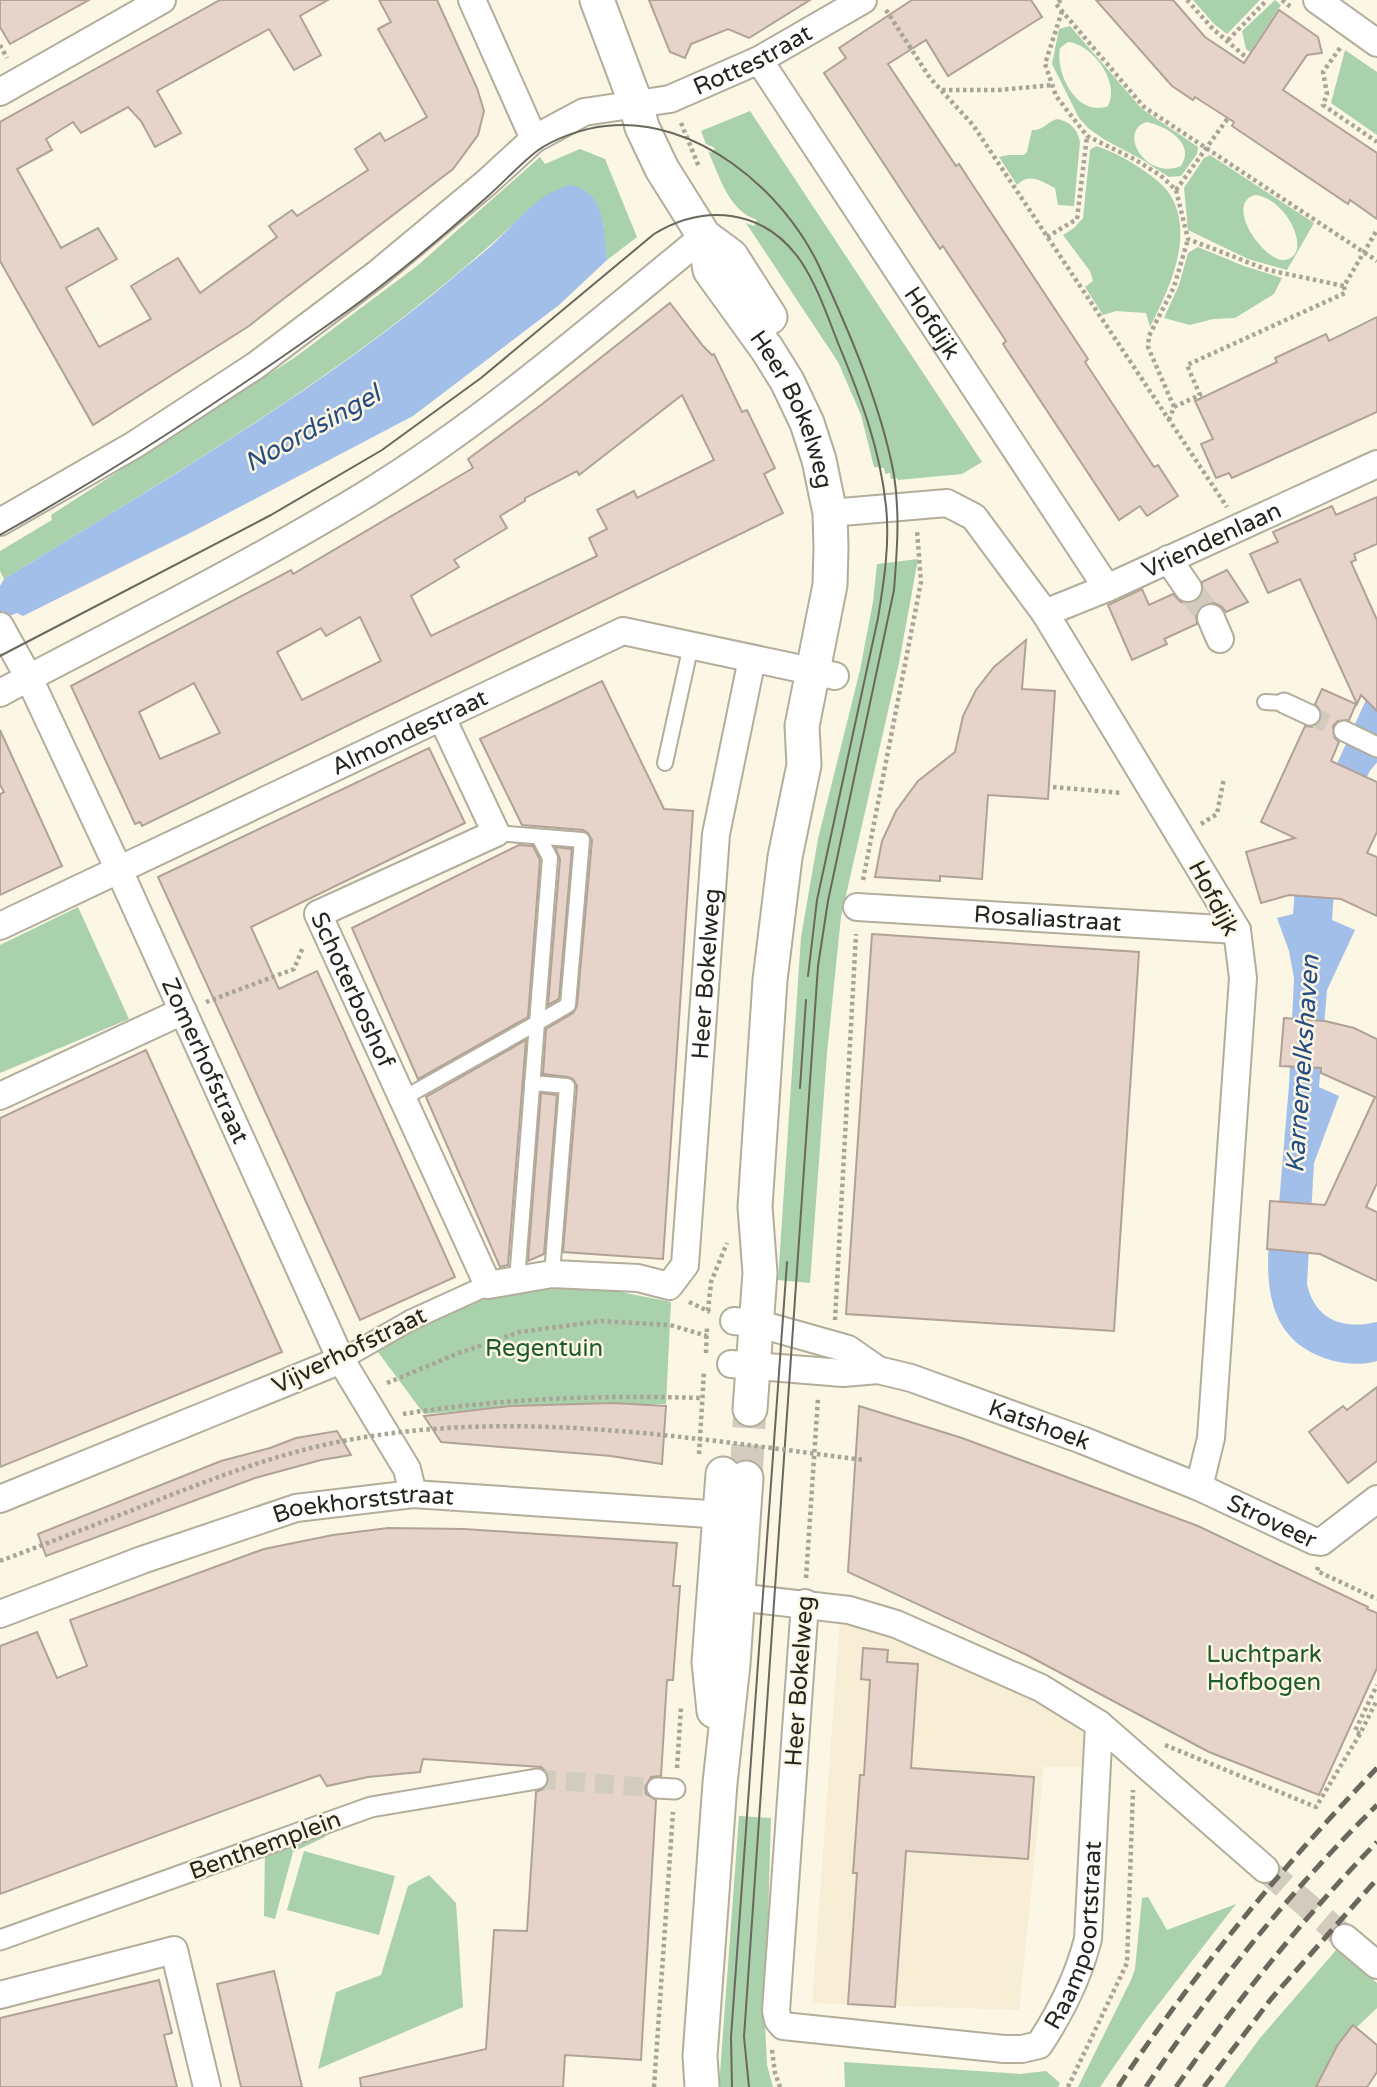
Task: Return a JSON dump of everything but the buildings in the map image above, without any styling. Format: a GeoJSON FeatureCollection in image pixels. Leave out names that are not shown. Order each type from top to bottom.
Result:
{"type":"FeatureCollection","features":[{"type":"Feature","properties":{"kind":"street"},"geometry":{"type":"LineString","coordinates":[[0,92],[162,0]]}},
{"type":"Feature","properties":{"kind":"street"},"geometry":{"type":"LineString","coordinates":[[472,0],[534,139]]}},
{"type":"Feature","properties":{"kind":"street","name":"Heer Bokelweg"},"geometry":{"type":"LineString","coordinates":[[597,0],[642,127],[655,155],[704,236],[731,256],[797,359],[831,428],[840,512],[854,548],[850,604],[824,674],[822,731],[804,765],[785,857],[770,980],[755,1207],[760,1273],[726,1323],[742,1365],[727,1405]]}},
{"type":"Feature","properties":{"kind":"street","name":"Rottestraat"},"geometry":{"type":"LineString","coordinates":[[636,104],[670,99],[759,60],[863,0]]}},
{"type":"Feature","properties":{"kind":"street"},"geometry":{"type":"LineString","coordinates":[[1317,0],[1377,43]]}},
{"type":"Feature","properties":{"kind":"street","name":"Hofdijk"},"geometry":{"type":"LineString","coordinates":[[759,60],[1107,588]]}},
{"type":"Feature","properties":{"kind":"street"},"geometry":{"type":"LineString","coordinates":[[0,522],[135,445],[255,366],[378,273],[486,183],[534,139],[584,112],[636,104]]}},
{"type":"Feature","properties":{"kind":"street"},"geometry":{"type":"LineString","coordinates":[[0,693],[284,542],[368,493],[448,440],[525,382],[704,236]]}},
{"type":"Feature","properties":{"kind":"street","name":"Vriendenlaan"},"geometry":{"type":"LineString","coordinates":[[1045,613],[1107,588],[1377,464]]}},
{"type":"Feature","properties":{"kind":"street","name":"Hofdijk"},"geometry":{"type":"LineString","coordinates":[[840,512],[947,503],[974,517],[1045,613],[1237,930],[1244,978],[1211,1438],[1199,1487]]}},
{"type":"Feature","properties":{"kind":"street"},"geometry":{"type":"LineString","coordinates":[[1168,559],[1188,588]]}},
{"type":"Feature","properties":{"kind":"street","name":"Zomerhofstraat"},"geometry":{"type":"LineString","coordinates":[[0,626],[29,678],[118,869],[341,1360],[407,1469],[413,1494]]}},
{"type":"Feature","properties":{"kind":"street","name":"Almondestraat"},"geometry":{"type":"LineString","coordinates":[[0,926],[623,631],[824,674]]}},
{"type":"Feature","properties":{"kind":"street","name":"Heer Bokelweg"},"geometry":{"type":"LineString","coordinates":[[669,1286],[685,1265],[716,834],[752,659]]}},
{"type":"Feature","properties":{"kind":"street"},"geometry":{"type":"LineString","coordinates":[[1275,702],[1310,715]]}},
{"type":"Feature","properties":{"kind":"street"},"geometry":{"type":"LineString","coordinates":[[442,718],[496,833]]}},
{"type":"Feature","properties":{"kind":"street"},"geometry":{"type":"LineString","coordinates":[[1344,731],[1377,747]]}},
{"type":"Feature","properties":{"kind":"street","name":"Schoterboshof"},"geometry":{"type":"LineString","coordinates":[[488,1285],[318,914],[496,833]]}},
{"type":"Feature","properties":{"kind":"street","name":"Rosaliastraat"},"geometry":{"type":"LineString","coordinates":[[858,907],[1237,930]]}},
{"type":"Feature","properties":{"kind":"street"},"geometry":{"type":"LineString","coordinates":[[0,1096],[183,1011]]}},
{"type":"Feature","properties":{"kind":"street","name":"Vijverhofstraat"},"geometry":{"type":"LineString","coordinates":[[0,1499],[341,1360],[411,1320],[488,1285],[552,1274],[638,1278],[669,1286]]}},
{"type":"Feature","properties":{"kind":"street","name":"Katshoek"},"geometry":{"type":"LineString","coordinates":[[726,1323],[848,1349],[878,1370]]}},
{"type":"Feature","properties":{"kind":"street","name":"Katshoek"},"geometry":{"type":"LineString","coordinates":[[742,1365],[843,1373],[878,1370],[911,1378],[1082,1440],[1199,1487]]}},
{"type":"Feature","properties":{"kind":"street"},"geometry":{"type":"LineString","coordinates":[[698,2077],[720,1783],[733,1664],[726,1596],[732,1515],[722,1471]]}},
{"type":"Feature","properties":{"kind":"street","name":"Stroveer"},"geometry":{"type":"LineString","coordinates":[[1199,1487],[1321,1542],[1377,1499]]}},
{"type":"Feature","properties":{"kind":"street","name":"Boekhorststraat"},"geometry":{"type":"LineString","coordinates":[[0,1614],[142,1560],[296,1508],[413,1494],[732,1515]]}},
{"type":"Feature","properties":{"kind":"street"},"geometry":{"type":"LineString","coordinates":[[726,1596],[849,1609],[896,1624],[1041,1688],[1099,1724],[1265,1869]]}},
{"type":"Feature","properties":{"kind":"street","name":"Heer Bokelweg"},"geometry":{"type":"LineString","coordinates":[[778,2020],[777,1998],[805,1603]]}},
{"type":"Feature","properties":{"kind":"street","name":"Raampoortstraat"},"geometry":{"type":"LineString","coordinates":[[778,2020],[783,2026],[1004,2049],[1039,2045],[1060,2013],[1088,1940],[1099,1724]]}},
{"type":"Feature","properties":{"kind":"street","name":"Benthemplein"},"geometry":{"type":"LineString","coordinates":[[0,1940],[370,1808],[537,1779]]}},
{"type":"Feature","properties":{"kind":"street"},"geometry":{"type":"LineString","coordinates":[[1345,1938],[1377,1965]]}},
{"type":"Feature","properties":{"kind":"street"},"geometry":{"type":"LineString","coordinates":[[0,1995],[174,1950],[207,2087]]}},
{"type":"Feature","properties":{"kind":"lane"},"geometry":{"type":"LineString","coordinates":[[665,763],[691,645]]}},
{"type":"Feature","properties":{"kind":"lane"},"geometry":{"type":"LineString","coordinates":[[402,1099],[568,1005],[582,840],[496,833]]}},
{"type":"Feature","properties":{"kind":"lane"},"geometry":{"type":"LineString","coordinates":[[517,1280],[550,858],[539,837]]}},
{"type":"Feature","properties":{"kind":"lane"},"geometry":{"type":"LineString","coordinates":[[532,1083],[567,1086],[552,1274]]}},
{"type":"Feature","properties":{"kind":"path"},"geometry":{"type":"LineString","coordinates":[[880,0],[930,78],[973,125],[1239,527]]}},
{"type":"Feature","properties":{"kind":"path"},"geometry":{"type":"LineString","coordinates":[[1061,0],[1056,4],[1144,107],[1377,261]]}},
{"type":"Feature","properties":{"kind":"path"},"geometry":{"type":"LineString","coordinates":[[1186,0],[1213,29],[1247,58]]}},
{"type":"Feature","properties":{"kind":"path"},"geometry":{"type":"LineString","coordinates":[[1228,40],[1267,0]]}},
{"type":"Feature","properties":{"kind":"path"},"geometry":{"type":"LineString","coordinates":[[1062,11],[1045,64],[1056,96],[1087,136],[1134,159],[1160,175],[1176,190],[1188,239],[1174,287],[1149,336],[1148,347],[1174,407]]}},
{"type":"Feature","properties":{"kind":"path"},"geometry":{"type":"LineString","coordinates":[[1343,44],[1323,72],[1327,94],[1323,105],[1377,142]]}},
{"type":"Feature","properties":{"kind":"path"},"geometry":{"type":"LineString","coordinates":[[941,90],[999,90],[1052,85]]}},
{"type":"Feature","properties":{"kind":"path"},"geometry":{"type":"LineString","coordinates":[[1176,190],[1228,118]]}},
{"type":"Feature","properties":{"kind":"path"},"geometry":{"type":"LineString","coordinates":[[1047,237],[1077,219],[1087,136]]}},
{"type":"Feature","properties":{"kind":"path"},"geometry":{"type":"LineString","coordinates":[[1169,420],[1174,407],[1200,395],[1187,365],[1345,293],[1344,286],[1377,230]]}},
{"type":"Feature","properties":{"kind":"path"},"geometry":{"type":"LineString","coordinates":[[1188,239],[1269,270],[1344,286]]}},
{"type":"Feature","properties":{"kind":"path"},"geometry":{"type":"LineString","coordinates":[[1208,820],[1217,814],[1224,778]]}},
{"type":"Feature","properties":{"kind":"path"},"geometry":{"type":"LineString","coordinates":[[1053,787],[1155,795]]}},
{"type":"Feature","properties":{"kind":"path"},"geometry":{"type":"LineString","coordinates":[[183,1011],[294,969],[318,914]]}},
{"type":"Feature","properties":{"kind":"path"},"geometry":{"type":"LineString","coordinates":[[722,1471],[727,1405],[726,1323],[711,1282],[726,1244],[755,1207]]}},
{"type":"Feature","properties":{"kind":"path"},"geometry":{"type":"LineString","coordinates":[[360,1392],[520,1332],[601,1321],[670,1325],[726,1323]]}},
{"type":"Feature","properties":{"kind":"path","name":"Heer Bokelweg"},"geometry":{"type":"LineString","coordinates":[[805,1603],[820,1371]]}},
{"type":"Feature","properties":{"kind":"path"},"geometry":{"type":"LineString","coordinates":[[376,1418],[465,1404],[627,1395],[727,1405]]}},
{"type":"Feature","properties":{"kind":"path"},"geometry":{"type":"LineString","coordinates":[[0,1561],[213,1478],[276,1458],[349,1441],[426,1429],[484,1426],[598,1428],[864,1460]]}},
{"type":"Feature","properties":{"kind":"path"},"geometry":{"type":"LineString","coordinates":[[1321,1542],[1317,1571],[1377,1599]]}},
{"type":"Feature","properties":{"kind":"path"},"geometry":{"type":"LineString","coordinates":[[1360,1734],[1354,1731],[1377,1685]]}},
{"type":"Feature","properties":{"kind":"path"},"geometry":{"type":"LineString","coordinates":[[1158,1743],[1316,1807],[1377,1700]]}},
{"type":"Feature","properties":{"kind":"shaded area"},"geometry":{"type":"Polygon","coordinates":[[[840,1619],[971,1669],[1085,1726],[1085,1767],[1044,1767],[1019,2010],[812,2003],[840,1619]]]}},
{"type":"Feature","properties":{"kind":"green space"},"geometry":{"type":"Polygon","coordinates":[[[1193,0],[1260,0],[1227,34],[1214,24],[1193,0]]]}},
{"type":"Feature","properties":{"kind":"green space"},"geometry":{"type":"Polygon","coordinates":[[[1275,0],[1281,5],[1250,52],[1246,49],[1242,31],[1275,0]]]}},
{"type":"Feature","properties":{"kind":"green space"},"geometry":{"type":"Polygon","coordinates":[[[1070,26],[1142,109],[1198,147],[1197,154],[1181,176],[1169,177],[1105,140],[1079,118],[1052,64],[1059,29],[1070,26]],[[1068,42],[1060,48],[1059,58],[1070,91],[1087,106],[1108,106],[1111,87],[1102,66],[1087,50],[1068,42]],[[1147,122],[1138,127],[1135,134],[1139,153],[1156,167],[1168,169],[1181,166],[1185,158],[1182,143],[1163,127],[1147,122]]]}},
{"type":"Feature","properties":{"kind":"green space"},"geometry":{"type":"Polygon","coordinates":[[[1345,50],[1377,72],[1377,135],[1331,103],[1345,50]]]}},
{"type":"Feature","properties":{"kind":"green space"},"geometry":{"type":"Polygon","coordinates":[[[750,111],[982,462],[962,474],[898,480],[891,479],[890,473],[885,474],[884,468],[874,467],[861,415],[838,362],[746,223],[754,226],[757,220],[739,209],[726,192],[708,151],[712,153],[715,148],[706,144],[701,131],[750,111]]]}},
{"type":"Feature","properties":{"kind":"green space"},"geometry":{"type":"Polygon","coordinates":[[[1058,119],[1073,127],[1080,142],[1074,206],[1058,205],[1055,188],[1040,181],[1031,178],[1017,185],[999,157],[1024,155],[1032,130],[1040,129],[1058,119]]]}},
{"type":"Feature","properties":{"kind":"green space"},"geometry":{"type":"Polygon","coordinates":[[[1096,146],[1124,158],[1155,179],[1169,193],[1177,209],[1180,243],[1177,261],[1165,296],[1150,327],[1146,313],[1116,311],[1103,315],[1085,287],[1093,281],[1090,271],[1063,235],[1083,218],[1090,150],[1096,146]]]}},
{"type":"Feature","properties":{"kind":"green space"},"geometry":{"type":"Polygon","coordinates":[[[580,149],[605,159],[637,237],[607,260],[603,222],[528,210],[406,315],[342,363],[209,452],[4,579],[0,571],[0,551],[52,520],[51,515],[294,358],[417,266],[540,157],[545,164],[580,149]]]}},
{"type":"Feature","properties":{"kind":"green space"},"geometry":{"type":"Polygon","coordinates":[[[1210,155],[1314,223],[1287,270],[1248,259],[1188,230],[1184,188],[1204,158],[1210,155]],[[1255,195],[1246,200],[1243,209],[1245,220],[1250,232],[1267,252],[1285,260],[1293,256],[1297,248],[1297,238],[1286,216],[1267,198],[1255,195]]]}},
{"type":"Feature","properties":{"kind":"green space"},"geometry":{"type":"Polygon","coordinates":[[[1198,247],[1282,278],[1274,294],[1235,318],[1213,319],[1190,325],[1164,318],[1179,285],[1188,253],[1198,247]]]}},
{"type":"Feature","properties":{"kind":"green space"},"geometry":{"type":"Polygon","coordinates":[[[918,559],[899,663],[841,917],[827,1053],[810,1283],[778,1280],[801,937],[818,839],[860,670],[877,564],[918,559]]]}},
{"type":"Feature","properties":{"kind":"green space"},"geometry":{"type":"Polygon","coordinates":[[[78,907],[129,1019],[0,1073],[0,945],[78,907]]]}},
{"type":"Feature","properties":{"kind":"green space","name":"Regentuin"},"geometry":{"type":"Polygon","coordinates":[[[601,1288],[671,1302],[666,1404],[545,1406],[424,1414],[372,1344],[462,1305],[522,1290],[601,1288]]]}},
{"type":"Feature","properties":{"kind":"green space"},"geometry":{"type":"Polygon","coordinates":[[[739,1816],[771,1818],[765,2023],[767,2065],[773,2087],[719,2087],[739,1816]]]}},
{"type":"Feature","properties":{"kind":"green space"},"geometry":{"type":"Polygon","coordinates":[[[328,1826],[325,1837],[293,1852],[275,1919],[264,1916],[265,1849],[328,1826]]]}},
{"type":"Feature","properties":{"kind":"green space"},"geometry":{"type":"Polygon","coordinates":[[[304,1851],[395,1876],[379,1935],[287,1910],[304,1851]]]}},
{"type":"Feature","properties":{"kind":"green space"},"geometry":{"type":"Polygon","coordinates":[[[429,1875],[456,1903],[463,2007],[318,2069],[336,1992],[381,1975],[408,1886],[429,1875]]]}},
{"type":"Feature","properties":{"kind":"green space"},"geometry":{"type":"Polygon","coordinates":[[[1148,1897],[1167,1930],[1236,1904],[1144,2023],[1100,2087],[1078,2087],[1131,1980],[1135,1969],[1142,1898],[1148,1897]]]}},
{"type":"Feature","properties":{"kind":"green space"},"geometry":{"type":"Polygon","coordinates":[[[1337,1949],[1377,1983],[1377,2008],[1337,2046],[1317,2087],[1224,2087],[1260,2038],[1337,1949]]]}},
{"type":"Feature","properties":{"kind":"green space"},"geometry":{"type":"Polygon","coordinates":[[[844,2062],[1020,2074],[1046,2071],[1060,2083],[1058,2087],[845,2087],[844,2062]]]}},
{"type":"Feature","properties":{"kind":"water","name":"Noordsingel"},"geometry":{"type":"Polygon","coordinates":[[[570,185],[591,195],[597,203],[601,213],[607,260],[559,305],[413,416],[194,531],[23,616],[17,613],[0,620],[0,586],[4,579],[235,436],[347,360],[486,250],[537,202],[570,185]]]}},
{"type":"Feature","properties":{"kind":"water"},"geometry":{"type":"Polygon","coordinates":[[[1377,689],[1377,724],[1322,841],[1337,851],[1332,920],[1355,930],[1327,990],[1319,1087],[1339,1096],[1314,1163],[1307,1284],[1317,1306],[1332,1320],[1353,1324],[1377,1322],[1377,1361],[1350,1364],[1324,1358],[1302,1347],[1286,1332],[1276,1314],[1271,1293],[1268,1249],[1271,1204],[1279,1204],[1294,978],[1289,951],[1277,918],[1293,914],[1298,849],[1366,700],[1377,689]]]}},
{"type":"Feature","properties":{"kind":"waterway","name":"Karnemelkshaven"},"geometry":{"type":"LineString","coordinates":[[1341,795],[1357,763],[1377,739]]}},
{"type":"Feature","properties":{"kind":"tunnel"},"geometry":{"type":"LineString","coordinates":[[1188,588],[1211,618]]}},
{"type":"Feature","properties":{"kind":"tunnel"},"geometry":{"type":"LineString","coordinates":[[1310,715],[1344,731]]}},
{"type":"Feature","properties":{"kind":"tunnel"},"geometry":{"type":"LineString","coordinates":[[746,1478],[750,1409]]}},
{"type":"Feature","properties":{"kind":"tunnel"},"geometry":{"type":"LineString","coordinates":[[537,1779],[657,1788]]}},
{"type":"Feature","properties":{"kind":"tunnel"},"geometry":{"type":"LineString","coordinates":[[1265,1869],[1345,1938]]}},
{"type":"Feature","properties":{"kind":"tram line"},"geometry":{"type":"LineString","coordinates":[[0,535],[133,456],[304,342],[418,256],[537,151],[570,134],[606,126],[640,126],[672,133],[703,146],[733,164],[760,186],[803,238],[819,266],[852,342],[881,422],[896,489],[897,547],[894,590],[828,901],[818,966],[744,2037],[749,2087]]}},
{"type":"Feature","properties":{"kind":"tram line"},"geometry":{"type":"LineString","coordinates":[[0,656],[271,515],[382,450],[481,378],[654,234],[673,224],[713,215],[733,216],[751,221],[769,230],[785,243],[800,260],[817,290],[868,423],[886,506],[887,548],[878,618],[817,900],[808,976]]}},
{"type":"Feature","properties":{"kind":"tram line"},"geometry":{"type":"LineString","coordinates":[[800,1088],[806,1000]]}},
{"type":"Feature","properties":{"kind":"tram line"},"geometry":{"type":"LineString","coordinates":[[732,2087],[731,2037],[787,1262]]}},
{"type":"Feature","properties":{"kind":"railway"},"geometry":{"type":"LineString","coordinates":[[1118,2087],[1177,2003],[1240,1922],[1377,1768]]}},
{"type":"Feature","properties":{"kind":"railway"},"geometry":{"type":"LineString","coordinates":[[1146,2087],[1254,1940],[1314,1871],[1377,1805]]}},
{"type":"Feature","properties":{"kind":"railway"},"geometry":{"type":"LineString","coordinates":[[1176,2087],[1272,1961],[1323,1900],[1377,1842]]}},
{"type":"Feature","properties":{"kind":"railway"},"geometry":{"type":"LineString","coordinates":[[1204,2087],[1271,1999],[1377,1879]]}},
{"type":"Feature","properties":{"kind":"park label","name":"Luchtpark Hofbogen"},"geometry":{"type":"Point","coordinates":[1264,1668]}}]}
